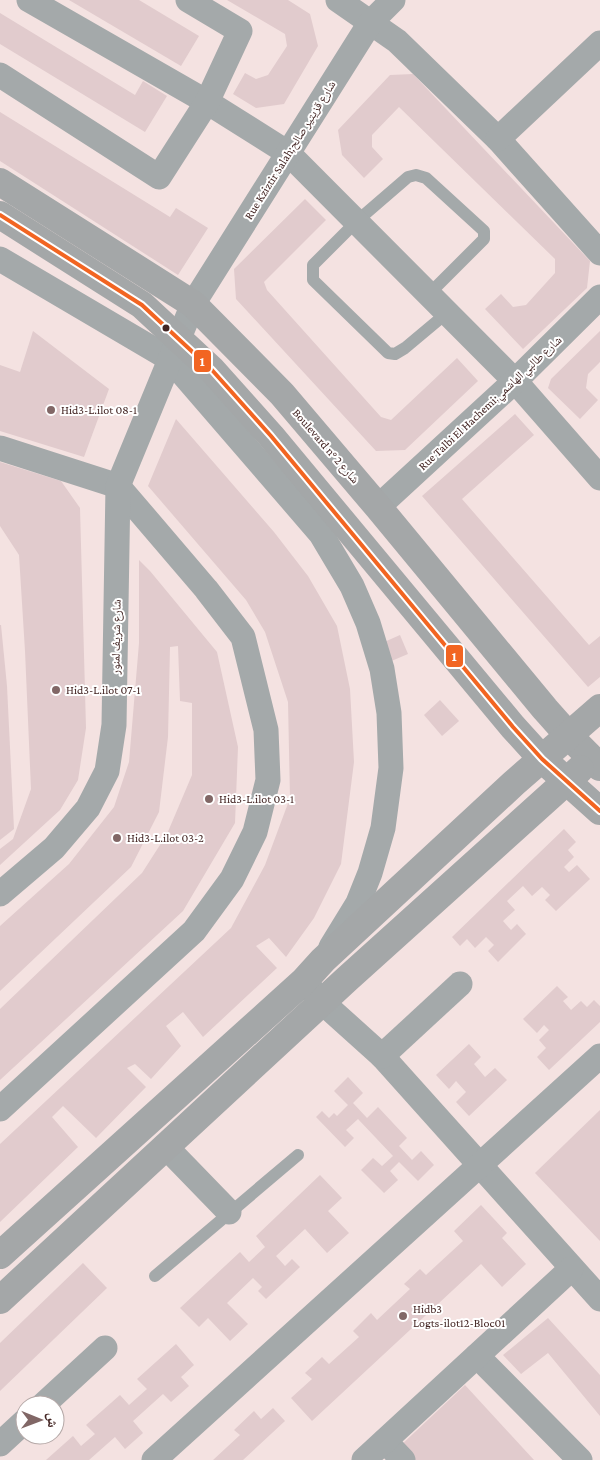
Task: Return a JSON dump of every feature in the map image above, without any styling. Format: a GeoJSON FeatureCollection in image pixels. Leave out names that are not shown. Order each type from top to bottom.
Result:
{"type":"FeatureCollection","features":[{"type":"Feature","properties":{"kind":"main road","name":"Boulevard n° شارع 2"},"geometry":{"type":"LineString","coordinates":[[0,182],[193,304],[282,394],[568,736],[597,759]]}},
{"type":"Feature","properties":{"kind":"main road"},"geometry":{"type":"LineString","coordinates":[[0,215],[142,305],[174,349],[212,370],[271,436],[512,727],[542,759],[600,811]]}},
{"type":"Feature","properties":{"kind":"main road"},"geometry":{"type":"LineString","coordinates":[[0,1255],[304,980],[323,960],[514,783],[600,708]]}},
{"type":"Feature","properties":{"kind":"main road"},"geometry":{"type":"LineString","coordinates":[[512,727],[517,741],[518,755],[514,783]]}},
{"type":"Feature","properties":{"kind":"main road"},"geometry":{"type":"LineString","coordinates":[[0,1300],[322,1002],[567,781],[597,759]]}},
{"type":"Feature","properties":{"kind":"street"},"geometry":{"type":"LineString","coordinates":[[29,0],[207,102],[288,153],[515,381],[600,478]]}},
{"type":"Feature","properties":{"kind":"street"},"geometry":{"type":"LineString","coordinates":[[0,75],[159,177],[207,102],[240,31],[188,0]]}},
{"type":"Feature","properties":{"kind":"street"},"geometry":{"type":"LineString","coordinates":[[338,0],[397,41],[498,139],[600,253]]}},
{"type":"Feature","properties":{"kind":"street","name":"Rue Kziztir Salah;شارع قزيتير صالح"},"geometry":{"type":"LineString","coordinates":[[118,486],[193,304],[370,23],[393,0]]}},
{"type":"Feature","properties":{"kind":"street"},"geometry":{"type":"LineString","coordinates":[[498,139],[600,43]]}},
{"type":"Feature","properties":{"kind":"street"},"geometry":{"type":"LineString","coordinates":[[0,258],[174,349],[321,534],[352,586],[368,623],[382,669],[389,713],[391,768],[383,828],[370,873],[358,903],[323,960]]}},
{"type":"Feature","properties":{"kind":"street","name":"Rue Talbi El Hachemi;شارع طالبي الهاشمي"},"geometry":{"type":"LineString","coordinates":[[378,507],[515,381],[600,297]]}},
{"type":"Feature","properties":{"kind":"street"},"geometry":{"type":"LineString","coordinates":[[0,448],[118,486],[206,589],[243,637],[266,730],[268,780],[255,832],[232,879],[194,931],[0,1109]]}},
{"type":"Feature","properties":{"kind":"street","name":"شارع شريف لمنور"},"geometry":{"type":"LineString","coordinates":[[0,894],[54,848],[88,808],[107,771],[114,725],[118,486]]}},
{"type":"Feature","properties":{"kind":"street"},"geometry":{"type":"LineString","coordinates":[[304,980],[322,1002],[382,1056],[571,1269],[600,1299]]}},
{"type":"Feature","properties":{"kind":"street"},"geometry":{"type":"LineString","coordinates":[[382,1056],[460,984]]}},
{"type":"Feature","properties":{"kind":"street"},"geometry":{"type":"LineString","coordinates":[[154,1460],[600,1056]]}},
{"type":"Feature","properties":{"kind":"street"},"geometry":{"type":"LineString","coordinates":[[165,1146],[229,1212]]}},
{"type":"Feature","properties":{"kind":"street"},"geometry":{"type":"LineString","coordinates":[[364,1460],[571,1269]]}},
{"type":"Feature","properties":{"kind":"street"},"geometry":{"type":"LineString","coordinates":[[54,1395],[105,1348]]}},
{"type":"Feature","properties":{"kind":"street"},"geometry":{"type":"LineString","coordinates":[[477,1356],[580,1460]]}},
{"type":"Feature","properties":{"kind":"street"},"geometry":{"type":"LineString","coordinates":[[0,1444],[15,1430]]}},
{"type":"Feature","properties":{"kind":"street"},"geometry":{"type":"LineString","coordinates":[[385,1441],[403,1460]]}},
{"type":"Feature","properties":{"kind":"lane"},"geometry":{"type":"LineString","coordinates":[[430,294],[484,239],[484,231],[426,178],[416,175],[408,177],[356,222],[312,265],[313,280],[388,353],[395,354],[405,348],[448,312]]}},
{"type":"Feature","properties":{"kind":"lane"},"geometry":{"type":"LineString","coordinates":[[155,1276],[298,1155]]}},
{"type":"Feature","properties":{"kind":"building"},"geometry":{"type":"Polygon","coordinates":[[[69,0],[139,0],[199,36],[181,66],[69,0]]]}},
{"type":"Feature","properties":{"kind":"building"},"geometry":{"type":"Polygon","coordinates":[[[227,0],[288,0],[310,14],[318,46],[284,104],[256,108],[233,94],[245,73],[256,79],[268,75],[287,46],[285,34],[227,0]]]}},
{"type":"Feature","properties":{"kind":"building"},"geometry":{"type":"Polygon","coordinates":[[[0,13],[135,95],[143,81],[167,96],[145,132],[0,44],[0,13]]]}},
{"type":"Feature","properties":{"kind":"building"},"geometry":{"type":"Polygon","coordinates":[[[413,74],[590,261],[587,288],[523,349],[485,309],[501,294],[513,307],[526,305],[555,273],[555,259],[399,107],[372,135],[372,147],[383,159],[364,178],[342,155],[338,130],[390,75],[413,74]]]}},
{"type":"Feature","properties":{"kind":"building"},"geometry":{"type":"Polygon","coordinates":[[[0,112],[170,217],[176,208],[208,228],[178,275],[0,161],[0,112]]]}},
{"type":"Feature","properties":{"kind":"building"},"geometry":{"type":"Polygon","coordinates":[[[305,199],[326,220],[264,282],[267,290],[381,417],[391,420],[457,358],[478,381],[405,450],[376,451],[236,299],[234,269],[305,199]]]}},
{"type":"Feature","properties":{"kind":"building","name":"Hid3-L.ilot 08-1"},"geometry":{"type":"Polygon","coordinates":[[[33,331],[109,389],[84,457],[0,431],[0,365],[20,372],[33,331]]]}},
{"type":"Feature","properties":{"kind":"building"},"geometry":{"type":"Polygon","coordinates":[[[600,331],[600,362],[588,374],[586,388],[598,400],[580,419],[548,388],[551,379],[600,331]]]}},
{"type":"Feature","properties":{"kind":"building"},"geometry":{"type":"Polygon","coordinates":[[[515,414],[534,435],[462,499],[589,645],[600,636],[600,677],[588,687],[422,496],[515,414]]]}},
{"type":"Feature","properties":{"kind":"building"},"geometry":{"type":"Polygon","coordinates":[[[176,419],[274,532],[308,576],[337,626],[350,689],[354,762],[341,864],[314,918],[286,957],[269,938],[256,946],[277,968],[203,1037],[183,1012],[166,1026],[181,1046],[151,1079],[135,1064],[127,1068],[146,1087],[96,1138],[63,1106],[52,1117],[78,1147],[0,1222],[0,1144],[231,928],[265,865],[290,798],[288,702],[265,632],[246,600],[148,486],[176,419]]]}},
{"type":"Feature","properties":{"kind":"building","name":"Hid3-L.ilot 07-1"},"geometry":{"type":"Polygon","coordinates":[[[0,462],[61,481],[80,508],[86,728],[78,780],[60,810],[0,865],[0,849],[13,839],[31,789],[19,555],[0,526],[0,462]]]}},
{"type":"Feature","properties":{"kind":"building","name":"Hid3-L.ilot 03-1"},"geometry":{"type":"Polygon","coordinates":[[[139,560],[217,652],[238,747],[235,823],[183,911],[0,1080],[0,1009],[142,873],[167,834],[192,775],[192,703],[180,701],[178,646],[170,647],[168,737],[159,812],[131,867],[0,991],[0,926],[69,864],[114,807],[129,762],[139,643],[139,560]]]}},
{"type":"Feature","properties":{"kind":"building"},"geometry":{"type":"Polygon","coordinates":[[[0,625],[7,686],[14,829],[0,840],[0,625]]]}},
{"type":"Feature","properties":{"kind":"building"},"geometry":{"type":"Polygon","coordinates":[[[400,635],[408,654],[389,662],[382,643],[400,635]]]}},
{"type":"Feature","properties":{"kind":"building"},"geometry":{"type":"Polygon","coordinates":[[[440,700],[459,721],[442,736],[424,715],[440,700]]]}},
{"type":"Feature","properties":{"kind":"building"},"geometry":{"type":"Polygon","coordinates":[[[564,829],[576,842],[568,850],[574,857],[564,867],[569,872],[577,865],[590,879],[556,911],[545,900],[550,895],[542,887],[532,896],[523,886],[507,901],[515,910],[503,921],[511,930],[517,924],[526,934],[498,962],[488,951],[494,945],[486,937],[475,948],[467,939],[460,946],[452,937],[564,829]]]}},
{"type":"Feature","properties":{"kind":"building"},"geometry":{"type":"Polygon","coordinates":[[[557,986],[568,997],[563,1001],[571,1010],[581,1001],[587,1007],[594,1000],[600,1006],[600,1022],[549,1070],[537,1057],[546,1048],[539,1040],[549,1030],[544,1025],[537,1033],[523,1019],[557,986]]]}},
{"type":"Feature","properties":{"kind":"building"},"geometry":{"type":"Polygon","coordinates":[[[469,1044],[481,1057],[474,1064],[485,1077],[495,1068],[507,1080],[469,1116],[456,1102],[466,1092],[456,1081],[449,1089],[436,1075],[469,1044]]]}},
{"type":"Feature","properties":{"kind":"building"},"geometry":{"type":"Polygon","coordinates":[[[348,1077],[363,1093],[353,1103],[367,1118],[378,1107],[407,1138],[399,1146],[412,1160],[421,1151],[434,1165],[418,1181],[399,1162],[390,1171],[398,1180],[384,1193],[361,1170],[373,1158],[382,1166],[393,1156],[358,1119],[346,1130],[354,1138],[345,1147],[316,1117],[322,1111],[329,1118],[334,1113],[337,1116],[348,1105],[334,1091],[348,1077]]]}},
{"type":"Feature","properties":{"kind":"building"},"geometry":{"type":"Polygon","coordinates":[[[600,1110],[600,1241],[535,1173],[600,1110]]]}},
{"type":"Feature","properties":{"kind":"building"},"geometry":{"type":"Polygon","coordinates":[[[320,1175],[342,1198],[328,1211],[349,1233],[327,1253],[305,1229],[276,1256],[285,1266],[292,1259],[300,1267],[266,1299],[258,1291],[262,1287],[253,1278],[227,1303],[248,1324],[230,1341],[208,1318],[199,1327],[180,1308],[240,1252],[249,1262],[265,1247],[256,1236],[320,1175]]]}},
{"type":"Feature","properties":{"kind":"building","name":"Hidb3 Logts-ilot12-Bloc01"},"geometry":{"type":"Polygon","coordinates":[[[481,1205],[507,1233],[502,1238],[526,1264],[502,1287],[481,1264],[312,1421],[291,1398],[312,1379],[305,1373],[322,1357],[329,1364],[359,1337],[353,1331],[371,1313],[377,1320],[410,1289],[404,1284],[420,1269],[426,1275],[463,1241],[454,1231],[481,1205]]]}},
{"type":"Feature","properties":{"kind":"building"},"geometry":{"type":"Polygon","coordinates":[[[83,1263],[107,1288],[0,1391],[0,1343],[83,1263]]]}},
{"type":"Feature","properties":{"kind":"building"},"geometry":{"type":"Polygon","coordinates":[[[548,1318],[600,1375],[600,1416],[548,1353],[521,1374],[503,1355],[548,1318]]]}},
{"type":"Feature","properties":{"kind":"building"},"geometry":{"type":"Polygon","coordinates":[[[176,1344],[194,1365],[181,1377],[189,1386],[171,1402],[163,1394],[133,1421],[143,1433],[125,1449],[115,1437],[89,1460],[46,1460],[73,1436],[81,1446],[95,1434],[86,1425],[120,1395],[129,1405],[147,1389],[137,1379],[176,1344]]]}},
{"type":"Feature","properties":{"kind":"building"},"geometry":{"type":"Polygon","coordinates":[[[465,1385],[534,1460],[411,1460],[399,1447],[465,1385]]]}},
{"type":"Feature","properties":{"kind":"building"},"geometry":{"type":"Polygon","coordinates":[[[273,1408],[285,1421],[243,1460],[213,1460],[240,1435],[234,1430],[254,1411],[261,1419],[273,1408]]]}},
{"type":"Feature","properties":{"kind":"transit line","name":"1"},"geometry":{"type":"LineString","coordinates":[[0,215],[142,305],[212,370],[271,436],[513,727],[542,759],[600,811]]}},
{"type":"Feature","properties":{"kind":"place","name":"Hid3-L.ilot 08-1"},"geometry":{"type":"Point","coordinates":[51,410]}},
{"type":"Feature","properties":{"kind":"place","name":"Hid3-L.ilot 07-1"},"geometry":{"type":"Point","coordinates":[56,690]}},
{"type":"Feature","properties":{"kind":"place","name":"Hid3-L.ilot 03-1"},"geometry":{"type":"Point","coordinates":[209,799]}},
{"type":"Feature","properties":{"kind":"place","name":"Hid3-L.ilot 03-2"},"geometry":{"type":"Point","coordinates":[117,838]}},
{"type":"Feature","properties":{"kind":"place","name":"Hidb3 Logts-ilot12-Bloc01"},"geometry":{"type":"Point","coordinates":[403,1316]}}]}
